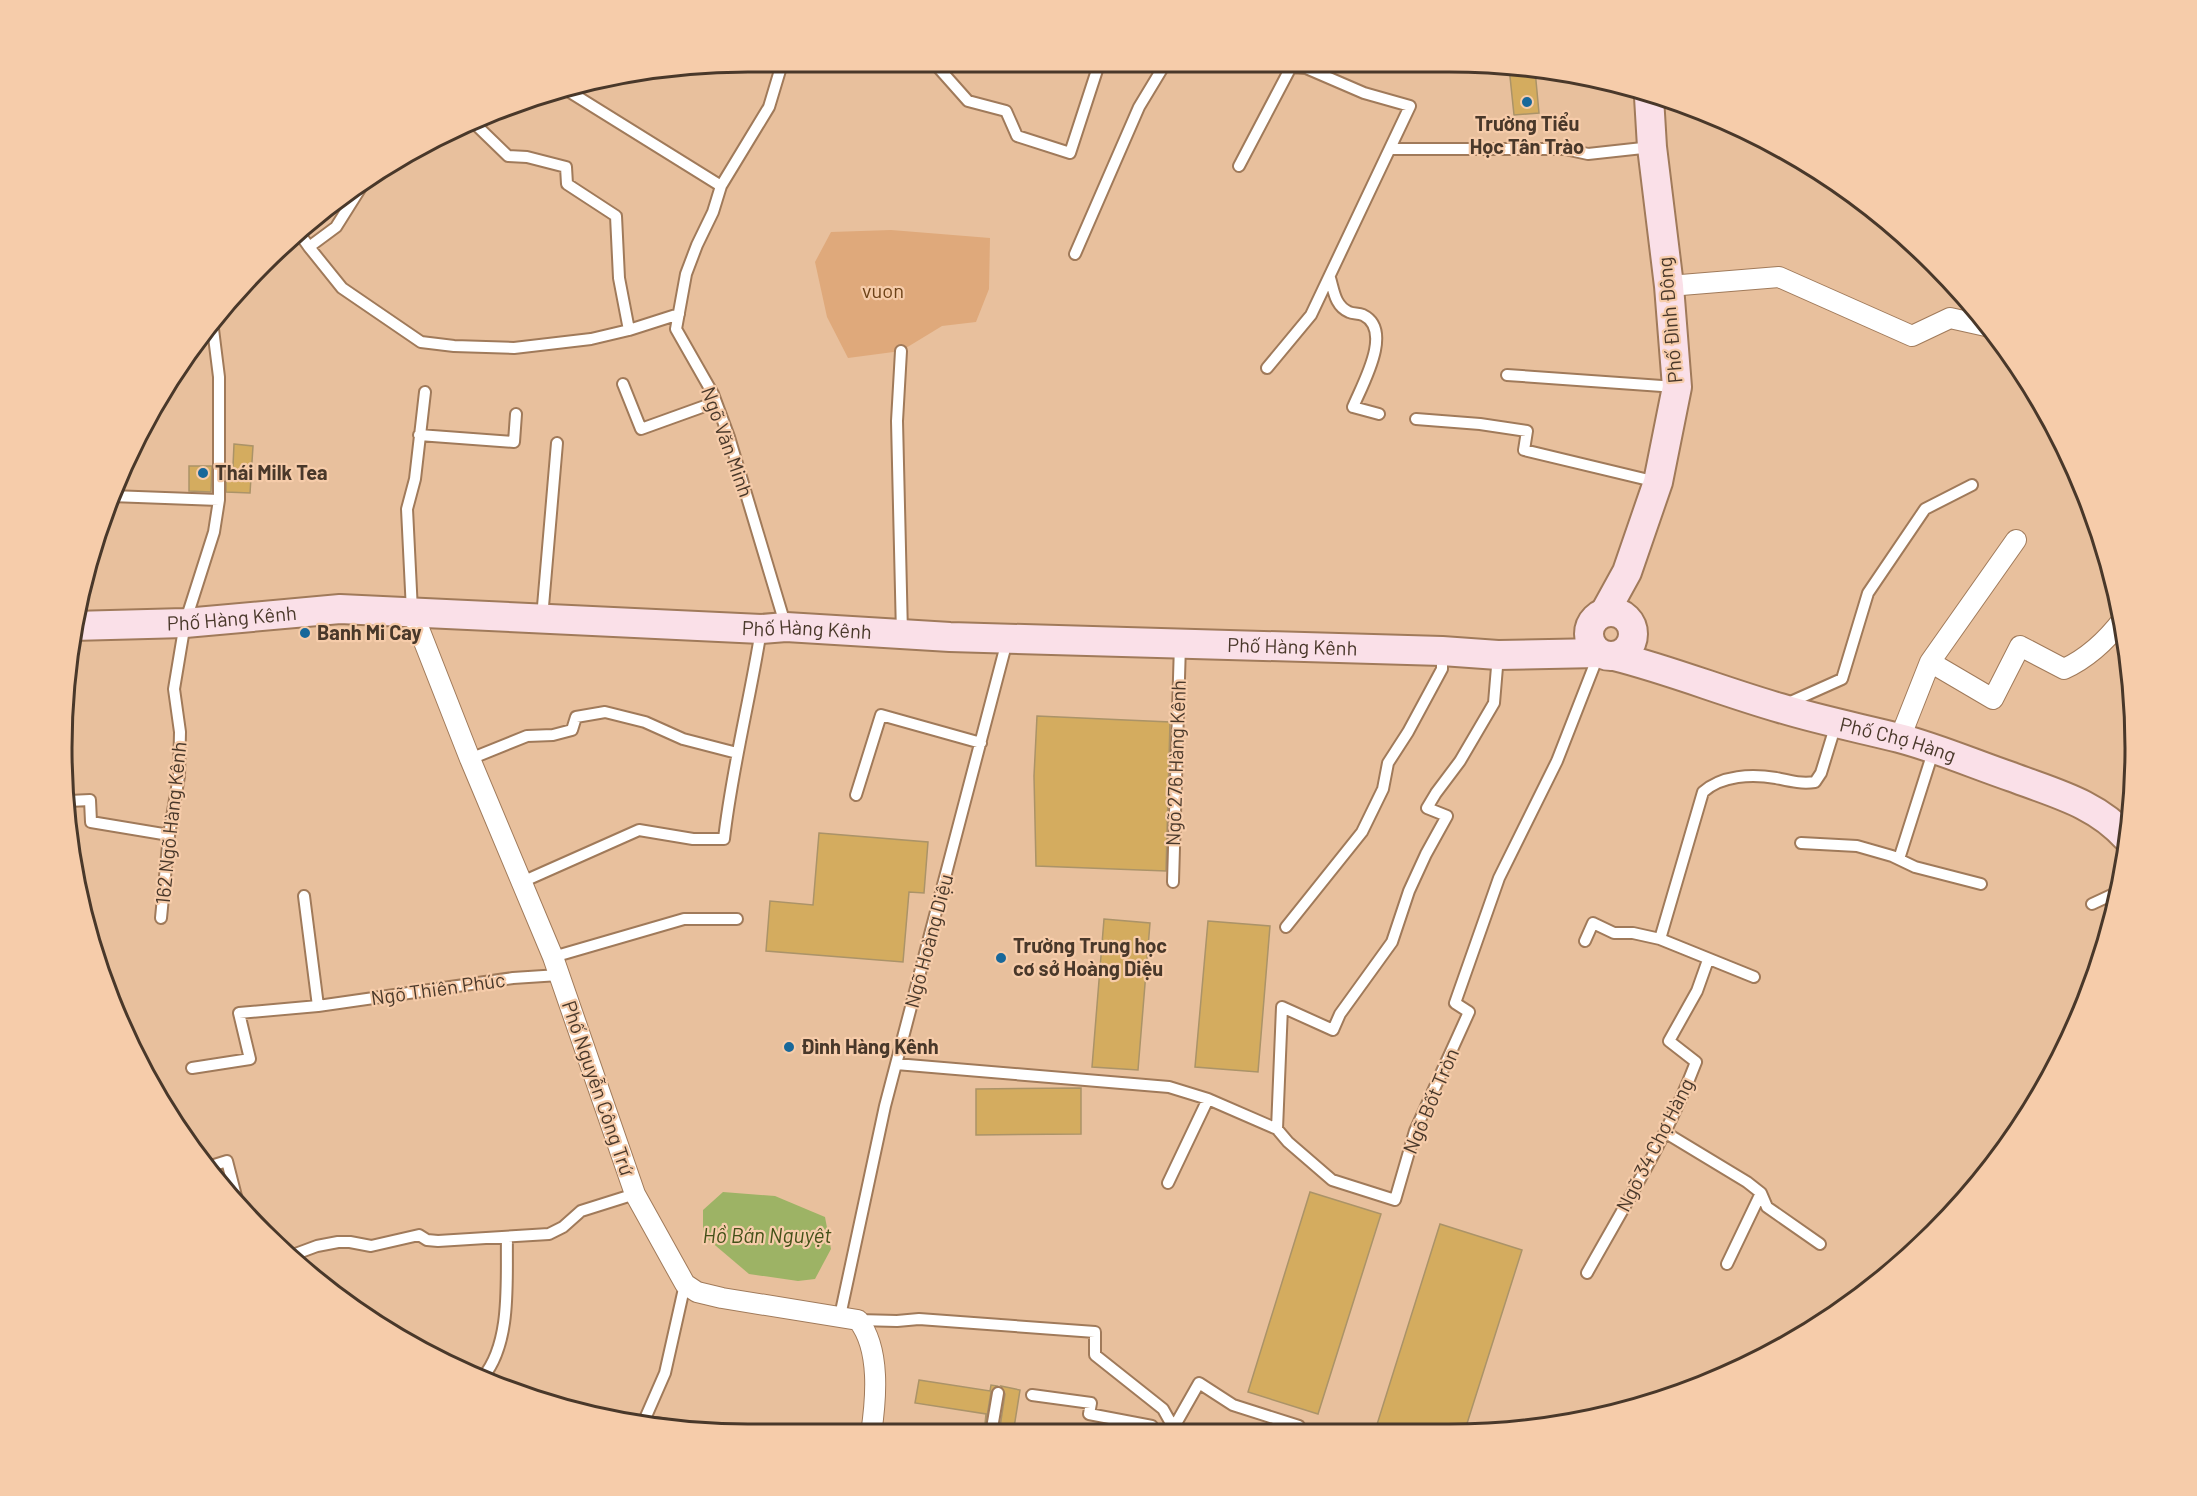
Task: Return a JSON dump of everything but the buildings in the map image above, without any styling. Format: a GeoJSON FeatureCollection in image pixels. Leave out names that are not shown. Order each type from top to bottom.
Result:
{"type":"FeatureCollection","features":[{"type":"Feature","properties":{"kind":"street","name":"Phố Đình Đông"},"geometry":{"type":"LineString","coordinates":[[1611,635],[1627,572],[1658,482],[1677,387],[1669,286],[1652,147],[1649,103]]}},
{"type":"Feature","properties":{"kind":"street"},"geometry":{"type":"LineString","coordinates":[[1669,286],[1779,277],[1912,336],[1950,318],[1975,323]]}},
{"type":"Feature","properties":{"kind":"street"},"geometry":{"type":"LineString","coordinates":[[1900,738],[1930,662],[2016,540]]}},
{"type":"Feature","properties":{"kind":"street","name":"Phố Hàng Kênh"},"geometry":{"type":"LineString","coordinates":[[83,626],[185,623],[340,609],[902,635],[1442,651],[1498,655],[1540,655],[1611,635]]}},
{"type":"Feature","properties":{"kind":"street","name":"Phố Nguyễn Công Trứ"},"geometry":{"type":"LineString","coordinates":[[412,611],[470,759],[556,966],[635,1194],[685,1284]]}},
{"type":"Feature","properties":{"kind":"street"},"geometry":{"type":"LineString","coordinates":[[1930,662],[1993,699],[2020,646],[2064,669],[2081,661],[2114,631]]}},
{"type":"Feature","properties":{"kind":"street","name":"Phố Chợ Hàng"},"geometry":{"type":"LineString","coordinates":[[1611,635],[1655,666],[1778,708],[1900,738],[1934,749],[2078,801],[2112,822],[2120,830]]}},
{"type":"Feature","properties":{"kind":"street"},"geometry":{"type":"LineString","coordinates":[[685,1284],[697,1292],[722,1298],[849,1318],[865,1329],[870,1345],[876,1394],[872,1424]]}},
{"type":"Feature","properties":{"kind":"lane","name":"Ngõ Văn Minh"},"geometry":{"type":"LineString","coordinates":[[774,628],[729,436],[716,402],[676,329],[686,274],[697,245],[713,212],[721,186],[769,107],[779,72]]}},
{"type":"Feature","properties":{"kind":"lane"},"geometry":{"type":"LineString","coordinates":[[942,72],[968,101],[1006,111],[1017,136],[1070,153],[1096,72]]}},
{"type":"Feature","properties":{"kind":"lane"},"geometry":{"type":"LineString","coordinates":[[1075,254],[1138,107],[1156,72]]}},
{"type":"Feature","properties":{"kind":"lane"},"geometry":{"type":"LineString","coordinates":[[1239,166],[1289,72]]}},
{"type":"Feature","properties":{"kind":"lane"},"geometry":{"type":"LineString","coordinates":[[1267,368],[1311,315],[1410,106],[1364,93],[1321,72]]}},
{"type":"Feature","properties":{"kind":"lane"},"geometry":{"type":"LineString","coordinates":[[574,95],[721,186]]}},
{"type":"Feature","properties":{"kind":"lane"},"geometry":{"type":"LineString","coordinates":[[479,128],[508,156],[527,157],[566,167],[567,184],[616,216],[620,278],[629,330]]}},
{"type":"Feature","properties":{"kind":"lane"},"geometry":{"type":"LineString","coordinates":[[1391,149],[1565,149],[1588,154],[1652,147]]}},
{"type":"Feature","properties":{"kind":"lane"},"geometry":{"type":"LineString","coordinates":[[309,247],[336,227],[353,200]]}},
{"type":"Feature","properties":{"kind":"lane"},"geometry":{"type":"LineString","coordinates":[[303,239],[342,288],[422,342],[454,346],[514,348],[591,339],[679,314]]}},
{"type":"Feature","properties":{"kind":"lane"},"geometry":{"type":"LineString","coordinates":[[1330,278],[1337,304],[1348,312],[1364,316],[1373,325],[1378,339],[1372,361],[1353,407],[1379,414]]}},
{"type":"Feature","properties":{"kind":"lane","name":"162 Ngõ Hàng Kênh"},"geometry":{"type":"LineString","coordinates":[[161,918],[169,835],[178,776],[180,732],[174,689],[185,623],[214,531],[219,500],[219,377],[214,334]]}},
{"type":"Feature","properties":{"kind":"lane"},"geometry":{"type":"LineString","coordinates":[[901,351],[897,421],[902,635]]}},
{"type":"Feature","properties":{"kind":"lane"},"geometry":{"type":"LineString","coordinates":[[1507,375],[1677,387]]}},
{"type":"Feature","properties":{"kind":"lane"},"geometry":{"type":"LineString","coordinates":[[623,384],[641,429],[716,402]]}},
{"type":"Feature","properties":{"kind":"lane"},"geometry":{"type":"LineString","coordinates":[[412,611],[407,509],[415,479],[424,392]]}},
{"type":"Feature","properties":{"kind":"lane"},"geometry":{"type":"LineString","coordinates":[[418,435],[514,442],[516,414]]}},
{"type":"Feature","properties":{"kind":"lane"},"geometry":{"type":"LineString","coordinates":[[1416,418],[1527,431],[1524,450],[1658,482]]}},
{"type":"Feature","properties":{"kind":"lane"},"geometry":{"type":"LineString","coordinates":[[542,619],[557,443]]}},
{"type":"Feature","properties":{"kind":"lane"},"geometry":{"type":"LineString","coordinates":[[1778,708],[1842,679],[1868,593],[1925,509],[1972,485]]}},
{"type":"Feature","properties":{"kind":"lane"},"geometry":{"type":"LineString","coordinates":[[120,496],[219,500]]}},
{"type":"Feature","properties":{"kind":"lane"},"geometry":{"type":"LineString","coordinates":[[522,882],[639,830],[693,839],[724,839],[729,793],[751,689],[774,628]]}},
{"type":"Feature","properties":{"kind":"lane","name":"Ngõ Bốt Tròn"},"geometry":{"type":"LineString","coordinates":[[896,1064],[1169,1088],[1208,1099],[1277,1129],[1288,1142],[1332,1179],[1395,1200],[1415,1131],[1469,1012],[1455,1003],[1499,878],[1557,761],[1611,635]]}},
{"type":"Feature","properties":{"kind":"lane","name":"Ngõ Hoàng Diệu"},"geometry":{"type":"LineString","coordinates":[[849,1318],[863,1202],[896,1064],[1008,638]]}},
{"type":"Feature","properties":{"kind":"lane","name":"Ngõ 276 Hàng Kênh"},"geometry":{"type":"LineString","coordinates":[[1173,882],[1180,644]]}},
{"type":"Feature","properties":{"kind":"lane"},"geometry":{"type":"LineString","coordinates":[[1286,927],[1362,832],[1383,789],[1388,763],[1408,732],[1442,669],[1442,651]]}},
{"type":"Feature","properties":{"kind":"lane"},"geometry":{"type":"LineString","coordinates":[[1277,1129],[1282,1007],[1333,1030],[1340,1014],[1392,942],[1409,891],[1447,816],[1428,808],[1436,793],[1460,761],[1494,703],[1498,655]]}},
{"type":"Feature","properties":{"kind":"lane"},"geometry":{"type":"LineString","coordinates":[[470,759],[527,736],[553,735],[572,730],[576,717],[605,712],[645,722],[683,739],[737,753]]}},
{"type":"Feature","properties":{"kind":"lane"},"geometry":{"type":"LineString","coordinates":[[856,795],[881,716],[981,743]]}},
{"type":"Feature","properties":{"kind":"lane"},"geometry":{"type":"LineString","coordinates":[[1659,939],[1703,792],[1713,783],[1724,779],[1760,777],[1803,784],[1815,782],[1821,773],[1836,724]]}},
{"type":"Feature","properties":{"kind":"lane"},"geometry":{"type":"LineString","coordinates":[[1899,860],[1934,749]]}},
{"type":"Feature","properties":{"kind":"lane"},"geometry":{"type":"LineString","coordinates":[[74,801],[90,800],[91,822],[169,835]]}},
{"type":"Feature","properties":{"kind":"lane"},"geometry":{"type":"LineString","coordinates":[[1801,843],[1857,846],[1915,867],[1981,884]]}},
{"type":"Feature","properties":{"kind":"lane"},"geometry":{"type":"LineString","coordinates":[[304,896],[318,1006]]}},
{"type":"Feature","properties":{"kind":"lane"},"geometry":{"type":"LineString","coordinates":[[2092,904],[2108,896]]}},
{"type":"Feature","properties":{"kind":"lane","name":"Ngõ Thiên Phúc"},"geometry":{"type":"LineString","coordinates":[[192,1068],[250,1059],[239,1013],[318,1006],[513,978],[556,966],[684,919],[737,919]]}},
{"type":"Feature","properties":{"kind":"lane"},"geometry":{"type":"LineString","coordinates":[[1585,941],[1593,923],[1614,933],[1633,933],[1659,939],[1754,977]]}},
{"type":"Feature","properties":{"kind":"lane","name":"Ngõ 34 Chợ Hàng"},"geometry":{"type":"LineString","coordinates":[[1587,1273],[1666,1133],[1696,1062],[1669,1041],[1697,991],[1708,960]]}},
{"type":"Feature","properties":{"kind":"lane"},"geometry":{"type":"LineString","coordinates":[[1168,1183],[1208,1099]]}},
{"type":"Feature","properties":{"kind":"lane"},"geometry":{"type":"LineString","coordinates":[[1666,1133],[1747,1182],[1761,1194],[1767,1207],[1820,1244]]}},
{"type":"Feature","properties":{"kind":"lane"},"geometry":{"type":"LineString","coordinates":[[216,1165],[227,1161],[233,1186]]}},
{"type":"Feature","properties":{"kind":"lane"},"geometry":{"type":"LineString","coordinates":[[299,1253],[328,1244],[350,1242],[371,1246],[419,1235],[427,1240],[438,1241],[549,1234],[563,1227],[581,1211],[635,1194]]}},
{"type":"Feature","properties":{"kind":"lane"},"geometry":{"type":"LineString","coordinates":[[1727,1264],[1761,1194]]}},
{"type":"Feature","properties":{"kind":"lane"},"geometry":{"type":"LineString","coordinates":[[486,1372],[498,1348],[505,1316],[507,1238]]}},
{"type":"Feature","properties":{"kind":"lane"},"geometry":{"type":"LineString","coordinates":[[644,1415],[665,1373],[685,1284]]}},
{"type":"Feature","properties":{"kind":"lane"},"geometry":{"type":"LineString","coordinates":[[849,1318],[897,1321],[919,1319],[1095,1332],[1095,1355],[1163,1409],[1172,1424]]}},
{"type":"Feature","properties":{"kind":"lane"},"geometry":{"type":"LineString","coordinates":[[1179,1424],[1199,1383],[1233,1405],[1293,1424]]}},
{"type":"Feature","properties":{"kind":"lane"},"geometry":{"type":"LineString","coordinates":[[993,1424],[998,1393]]}},
{"type":"Feature","properties":{"kind":"lane"},"geometry":{"type":"LineString","coordinates":[[1032,1395],[1091,1403],[1089,1414],[1142,1424]]}},
{"type":"Feature","properties":{"kind":"green space","name":"vuon"},"geometry":{"type":"Polygon","coordinates":[[[891,230],[990,238],[989,289],[976,322],[942,326],[901,351],[848,358],[827,317],[815,262],[831,232],[891,230]]]}},
{"type":"Feature","properties":{"kind":"water","name":"Hồ Bán Nguyệt"},"geometry":{"type":"Polygon","coordinates":[[[723,1192],[775,1196],[825,1217],[831,1249],[815,1279],[798,1281],[749,1274],[703,1235],[703,1210],[723,1192]]]}},
{"type":"Feature","properties":{"kind":"place","name":"Trường Tiểu Học Tân Trào"},"geometry":{"type":"Point","coordinates":[1527,102]}},
{"type":"Feature","properties":{"kind":"place","name":"Thái Milk Tea"},"geometry":{"type":"Point","coordinates":[203,473]}},
{"type":"Feature","properties":{"kind":"place","name":"Banh Mi Cay"},"geometry":{"type":"Point","coordinates":[305,633]}},
{"type":"Feature","properties":{"kind":"place","name":"Trường Trung học cơ sở Hoàng Diệu"},"geometry":{"type":"Point","coordinates":[1001,958]}},
{"type":"Feature","properties":{"kind":"place","name":"Đình Hàng Kênh"},"geometry":{"type":"Point","coordinates":[789,1047]}}]}
